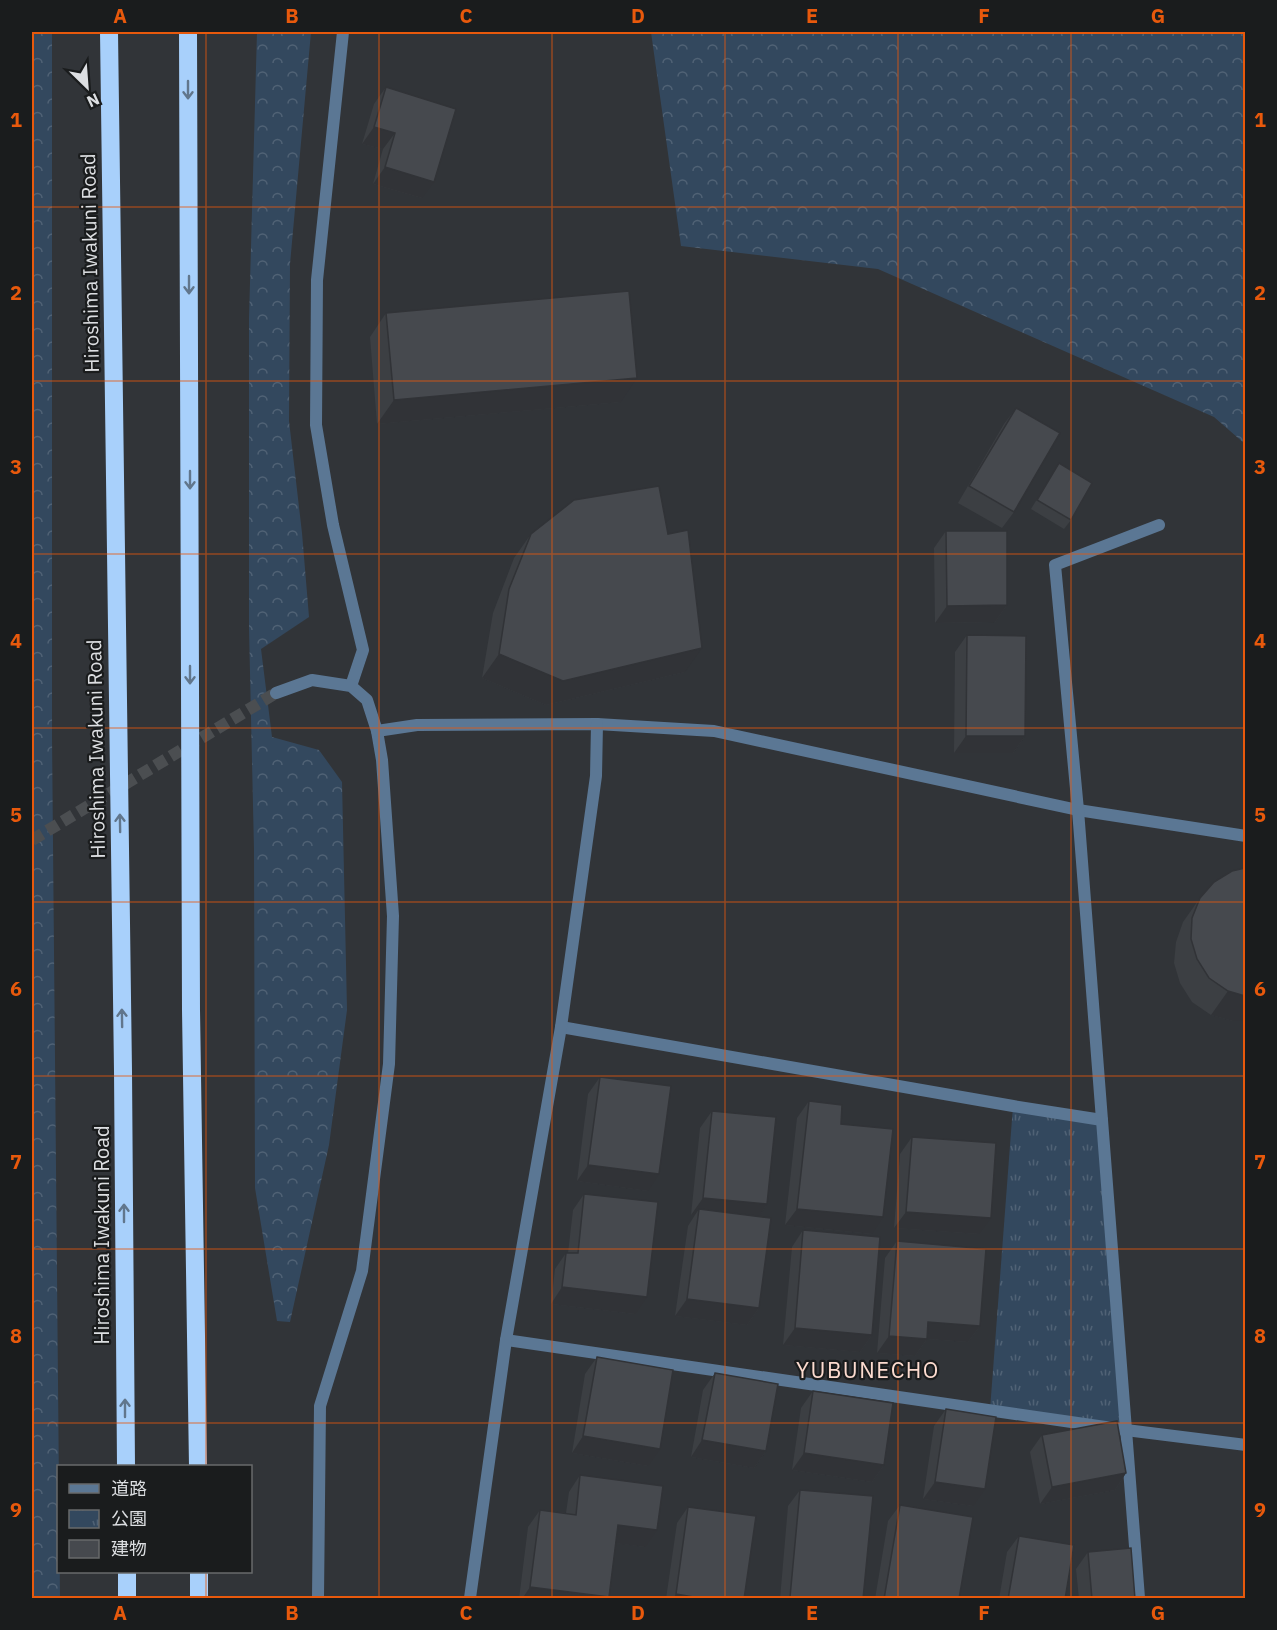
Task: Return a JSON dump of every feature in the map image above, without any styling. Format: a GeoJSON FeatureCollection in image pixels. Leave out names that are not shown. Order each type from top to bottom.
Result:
{"type":"FeatureCollection","features":[{"type":"Feature","properties":{"kind":"highway","name":"Hiroshima Iwakuni Road"},"geometry":{"type":"LineString","coordinates":[[109,32],[126,1465]]}},
{"type":"Feature","properties":{"kind":"highway"},"geometry":{"type":"LineString","coordinates":[[188,32],[191,998],[198,1465]]}},
{"type":"Feature","properties":{"kind":"highway"},"geometry":{"type":"LineString","coordinates":[[127,1573],[127,1599]]}},
{"type":"Feature","properties":{"kind":"highway"},"geometry":{"type":"LineString","coordinates":[[199,1573],[200,1599]]}},
{"type":"Feature","properties":{"kind":"street"},"geometry":{"type":"LineString","coordinates":[[343,32],[317,280],[316,425],[333,525],[363,650],[351,686]]}},
{"type":"Feature","properties":{"kind":"street"},"geometry":{"type":"LineString","coordinates":[[1139,1599],[1078,810],[1055,565],[1159,525]]}},
{"type":"Feature","properties":{"kind":"street"},"geometry":{"type":"LineString","coordinates":[[276,693],[312,680],[351,686],[367,700],[377,731],[382,760],[393,916],[389,1064],[362,1271],[320,1406],[318,1599]]}},
{"type":"Feature","properties":{"kind":"street"},"geometry":{"type":"LineString","coordinates":[[377,731],[417,725],[597,724],[714,731],[1078,810],[1245,836]]}},
{"type":"Feature","properties":{"kind":"street"},"geometry":{"type":"LineString","coordinates":[[470,1599],[506,1340],[561,1028],[596,776],[597,724]]}},
{"type":"Feature","properties":{"kind":"street"},"geometry":{"type":"LineString","coordinates":[[561,1028],[990,1102],[1102,1119]]}},
{"type":"Feature","properties":{"kind":"street"},"geometry":{"type":"LineString","coordinates":[[506,1340],[1126,1430],[1245,1445]]}},
{"type":"Feature","properties":{"kind":"green space"},"geometry":{"type":"Polygon","coordinates":[[[32,32],[52,32],[52,737],[59,1465],[57,1573],[60,1573],[60,1598],[32,1598],[32,32]]]}},
{"type":"Feature","properties":{"kind":"green space"},"geometry":{"type":"Polygon","coordinates":[[[257,32],[311,32],[290,264],[289,421],[309,617],[261,649],[272,737],[319,750],[342,782],[347,1010],[329,1145],[290,1322],[277,1321],[255,1188],[254,849],[249,628],[249,319],[257,32]]]}},
{"type":"Feature","properties":{"kind":"green space"},"geometry":{"type":"Polygon","coordinates":[[[651,32],[1245,32],[1245,444],[1214,417],[878,269],[681,246],[651,32]]]}},
{"type":"Feature","properties":{"kind":"green space"},"geometry":{"type":"Polygon","coordinates":[[[1013,1106],[1102,1120],[1126,1430],[990,1410],[1013,1106]]]}},
{"type":"Feature","properties":{"kind":"building"},"geometry":{"type":"Polygon","coordinates":[[[386,87],[456,109],[434,182],[385,167],[395,133],[374,127],[386,87]]]}},
{"type":"Feature","properties":{"kind":"building"},"geometry":{"type":"Polygon","coordinates":[[[629,291],[637,378],[394,400],[386,313],[629,291]]]}},
{"type":"Feature","properties":{"kind":"building"},"geometry":{"type":"Polygon","coordinates":[[[1016,408],[1060,433],[1014,512],[969,486],[1016,408]]]}},
{"type":"Feature","properties":{"kind":"building"},"geometry":{"type":"Polygon","coordinates":[[[1059,463],[1092,483],[1071,520],[1037,500],[1059,463]]]}},
{"type":"Feature","properties":{"kind":"building"},"geometry":{"type":"Polygon","coordinates":[[[659,486],[668,534],[688,530],[702,648],[563,681],[499,654],[509,589],[531,534],[574,500],[659,486]]]}},
{"type":"Feature","properties":{"kind":"building"},"geometry":{"type":"Polygon","coordinates":[[[946,531],[1007,531],[1007,605],[947,606],[946,531]]]}},
{"type":"Feature","properties":{"kind":"building"},"geometry":{"type":"Polygon","coordinates":[[[967,635],[1026,636],[1025,736],[966,736],[967,635]]]}},
{"type":"Feature","properties":{"kind":"building"},"geometry":{"type":"Polygon","coordinates":[[[1245,868],[1245,996],[1228,991],[1209,978],[1197,959],[1191,939],[1192,918],[1200,898],[1214,882],[1232,871],[1245,868]]]}},
{"type":"Feature","properties":{"kind":"building"},"geometry":{"type":"Polygon","coordinates":[[[600,1077],[671,1086],[659,1174],[588,1165],[600,1077]]]}},
{"type":"Feature","properties":{"kind":"building"},"geometry":{"type":"Polygon","coordinates":[[[809,1101],[842,1105],[841,1124],[893,1129],[883,1217],[797,1209],[809,1101]]]}},
{"type":"Feature","properties":{"kind":"building"},"geometry":{"type":"Polygon","coordinates":[[[712,1111],[776,1117],[767,1204],[703,1198],[712,1111]]]}},
{"type":"Feature","properties":{"kind":"building"},"geometry":{"type":"Polygon","coordinates":[[[912,1137],[996,1143],[991,1218],[906,1212],[912,1137]]]}},
{"type":"Feature","properties":{"kind":"building"},"geometry":{"type":"Polygon","coordinates":[[[584,1194],[658,1202],[647,1297],[562,1287],[566,1253],[578,1253],[584,1194]]]}},
{"type":"Feature","properties":{"kind":"building"},"geometry":{"type":"Polygon","coordinates":[[[699,1209],[771,1218],[759,1308],[687,1299],[699,1209]]]}},
{"type":"Feature","properties":{"kind":"building"},"geometry":{"type":"Polygon","coordinates":[[[803,1230],[880,1237],[872,1335],[795,1328],[803,1230]]]}},
{"type":"Feature","properties":{"kind":"building"},"geometry":{"type":"Polygon","coordinates":[[[897,1241],[986,1249],[980,1326],[928,1322],[927,1339],[889,1336],[897,1241]]]}},
{"type":"Feature","properties":{"kind":"building"},"geometry":{"type":"Polygon","coordinates":[[[597,1357],[673,1370],[660,1449],[583,1436],[597,1357]]]}},
{"type":"Feature","properties":{"kind":"building"},"geometry":{"type":"Polygon","coordinates":[[[715,1373],[778,1384],[766,1451],[702,1440],[715,1373]]]}},
{"type":"Feature","properties":{"kind":"building"},"geometry":{"type":"Polygon","coordinates":[[[813,1391],[893,1403],[884,1465],[804,1453],[813,1391]]]}},
{"type":"Feature","properties":{"kind":"building"},"geometry":{"type":"Polygon","coordinates":[[[946,1409],[996,1417],[985,1489],[935,1482],[946,1409]]]}},
{"type":"Feature","properties":{"kind":"building"},"geometry":{"type":"Polygon","coordinates":[[[1117,1421],[1126,1473],[1052,1487],[1042,1435],[1117,1421]]]}},
{"type":"Feature","properties":{"kind":"building"},"geometry":{"type":"Polygon","coordinates":[[[580,1475],[663,1486],[657,1530],[618,1525],[609,1597],[530,1587],[540,1510],[576,1515],[580,1475]]]}},
{"type":"Feature","properties":{"kind":"building"},"geometry":{"type":"Polygon","coordinates":[[[800,1490],[873,1496],[863,1599],[790,1597],[800,1490]]]}},
{"type":"Feature","properties":{"kind":"building"},"geometry":{"type":"Polygon","coordinates":[[[900,1505],[973,1517],[959,1599],[884,1599],[900,1505]]]}},
{"type":"Feature","properties":{"kind":"building"},"geometry":{"type":"Polygon","coordinates":[[[688,1507],[756,1516],[744,1599],[705,1599],[676,1594],[688,1507]]]}},
{"type":"Feature","properties":{"kind":"building"},"geometry":{"type":"Polygon","coordinates":[[[1019,1536],[1074,1545],[1065,1599],[1008,1599],[1019,1536]]]}},
{"type":"Feature","properties":{"kind":"building"},"geometry":{"type":"Polygon","coordinates":[[[1131,1548],[1135,1599],[1092,1599],[1088,1552],[1131,1548]]]}},
{"type":"Feature","properties":{"kind":"tunnel"},"geometry":{"type":"LineString","coordinates":[[32,840],[276,693]]}},
{"type":"Feature","properties":{"kind":"district","name":"YUBUNECHO"},"geometry":{"type":"Point","coordinates":[868,1370]}}]}
